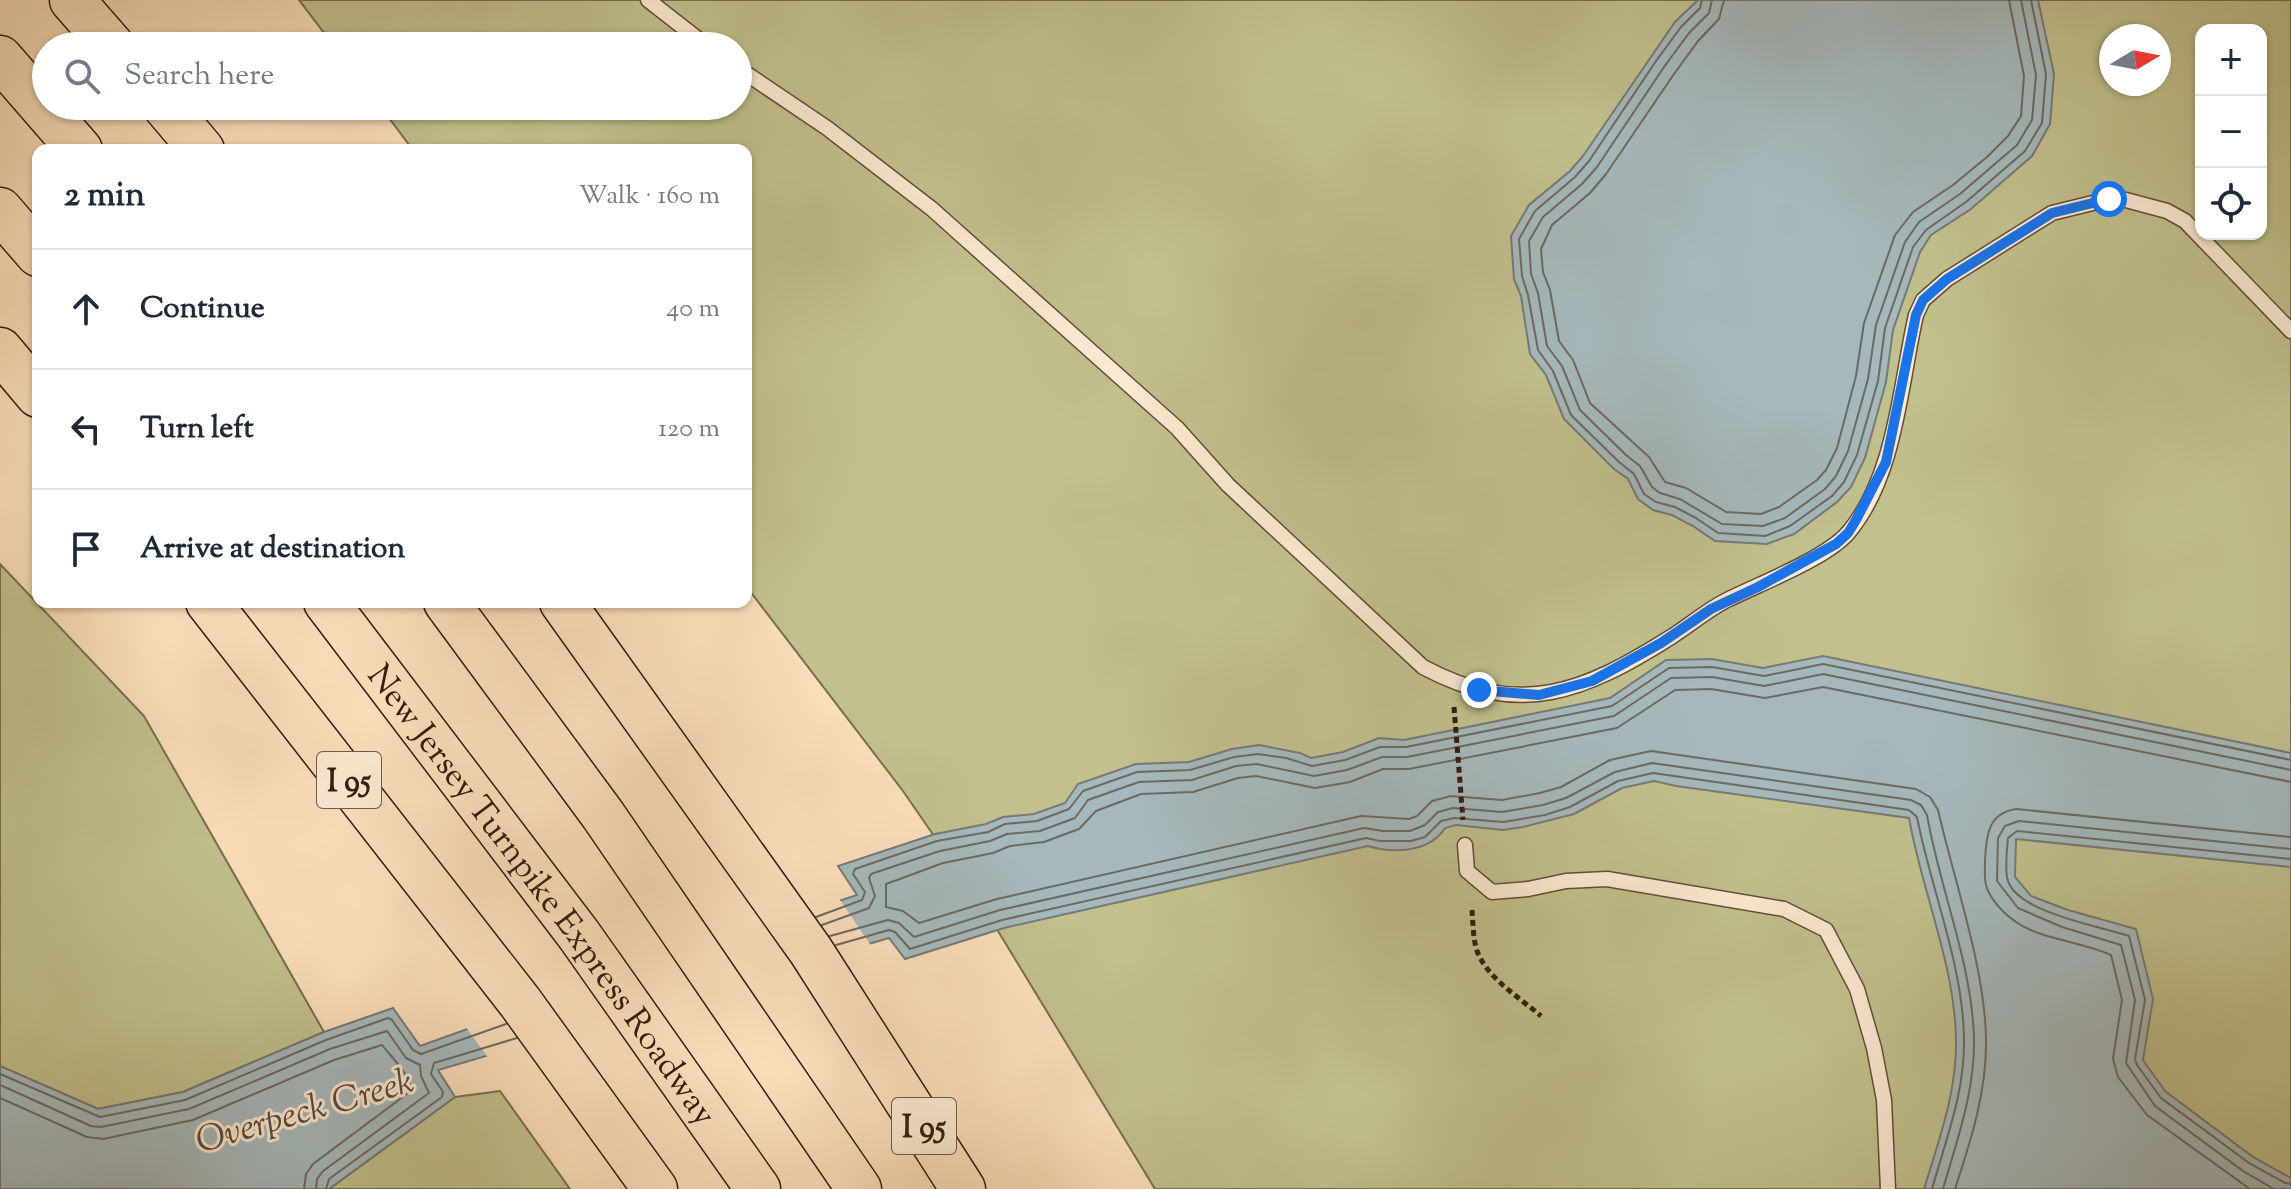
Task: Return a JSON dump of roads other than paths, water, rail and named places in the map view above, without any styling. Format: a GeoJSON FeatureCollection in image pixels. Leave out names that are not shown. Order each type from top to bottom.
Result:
{"type":"FeatureCollection","features":[{"type":"Feature","properties":{"kind":"highway"},"geometry":{"type":"LineString","coordinates":[[72,0],[100,32]]}},
{"type":"Feature","properties":{"kind":"highway"},"geometry":{"type":"LineString","coordinates":[[0,58],[32,95]]}},
{"type":"Feature","properties":{"kind":"highway"},"geometry":{"type":"LineString","coordinates":[[54,120],[75,144]]}},
{"type":"Feature","properties":{"kind":"highway"},"geometry":{"type":"LineString","coordinates":[[177,120],[197,144]]}},
{"type":"Feature","properties":{"kind":"highway"},"geometry":{"type":"LineString","coordinates":[[0,210],[32,247]]}},
{"type":"Feature","properties":{"kind":"highway"},"geometry":{"type":"LineString","coordinates":[[0,350],[32,388]]}},
{"type":"Feature","properties":{"kind":"highway","name":"I 95"},"geometry":{"type":"LineString","coordinates":[[213,608],[488,960],[655,1189]]}},
{"type":"Feature","properties":{"kind":"highway","name":"New Jersey Turnpike Express Roadway"},"geometry":{"type":"LineString","coordinates":[[331,608],[579,935],[758,1189]]}},
{"type":"Feature","properties":{"kind":"highway","name":"I 95"},"geometry":{"type":"LineString","coordinates":[[450,608],[668,907],[859,1189]]}},
{"type":"Feature","properties":{"kind":"highway","name":"I 95"},"geometry":{"type":"LineString","coordinates":[[566,608],[761,879],[884,1062],[963,1189]]}},
{"type":"Feature","properties":{"kind":"lane"},"geometry":{"type":"LineString","coordinates":[[648,0],[689,32]]}},
{"type":"Feature","properties":{"kind":"lane"},"geometry":{"type":"LineString","coordinates":[[752,77],[827,128],[932,209],[1177,428],[1228,485],[1423,667],[1447,680],[1479,690],[1539,695],[1592,681],[1661,643],[1711,609],[1769,582],[1836,544],[1856,520],[1886,462],[1916,315],[1923,300],[1947,279],[2052,213],[2109,199],[2148,204],[2167,211],[2185,221],[2291,331]]}},
{"type":"Feature","properties":{"kind":"lane"},"geometry":{"type":"LineString","coordinates":[[1465,845],[1467,871],[1492,892],[1566,881],[1607,879],[1784,909],[1826,930],[1857,989],[1874,1048],[1884,1100],[1888,1189]]}},
{"type":"Feature","properties":{"kind":"water"},"geometry":{"type":"Polygon","coordinates":[[[1698,0],[2038,0],[2054,74],[2050,124],[2032,156],[1971,209],[1931,235],[1920,252],[1893,330],[1886,382],[1865,458],[1851,487],[1837,502],[1794,534],[1767,544],[1715,541],[1693,526],[1672,515],[1653,510],[1638,499],[1628,479],[1564,419],[1546,375],[1530,354],[1521,296],[1514,279],[1511,236],[1529,205],[1583,156],[1675,22],[1698,0]]]}},
{"type":"Feature","properties":{"kind":"water","name":"Overpeck Creek"},"geometry":{"type":"Polygon","coordinates":[[[1823,656],[2291,753],[2291,867],[2016,839],[2015,877],[2031,896],[2136,929],[2153,999],[2143,1060],[2165,1091],[2253,1157],[2291,1178],[2291,1189],[1924,1189],[1950,1097],[1956,1040],[1950,984],[1909,818],[1654,781],[1622,788],[1574,814],[1523,827],[1503,830],[1456,825],[1445,828],[1430,842],[1411,849],[1389,850],[1368,846],[1004,928],[905,959],[889,938],[438,1070],[455,1097],[329,1189],[0,1189],[0,1066],[98,1109],[183,1092],[324,1032],[393,1008],[420,1046],[651,963],[857,895],[838,866],[935,834],[986,824],[1003,817],[1034,814],[1065,803],[1078,784],[1136,764],[1189,762],[1232,749],[1259,745],[1311,758],[1343,752],[1379,738],[1404,740],[1610,698],[1666,660],[1712,659],[1763,668],[1823,656]]]}}]}
